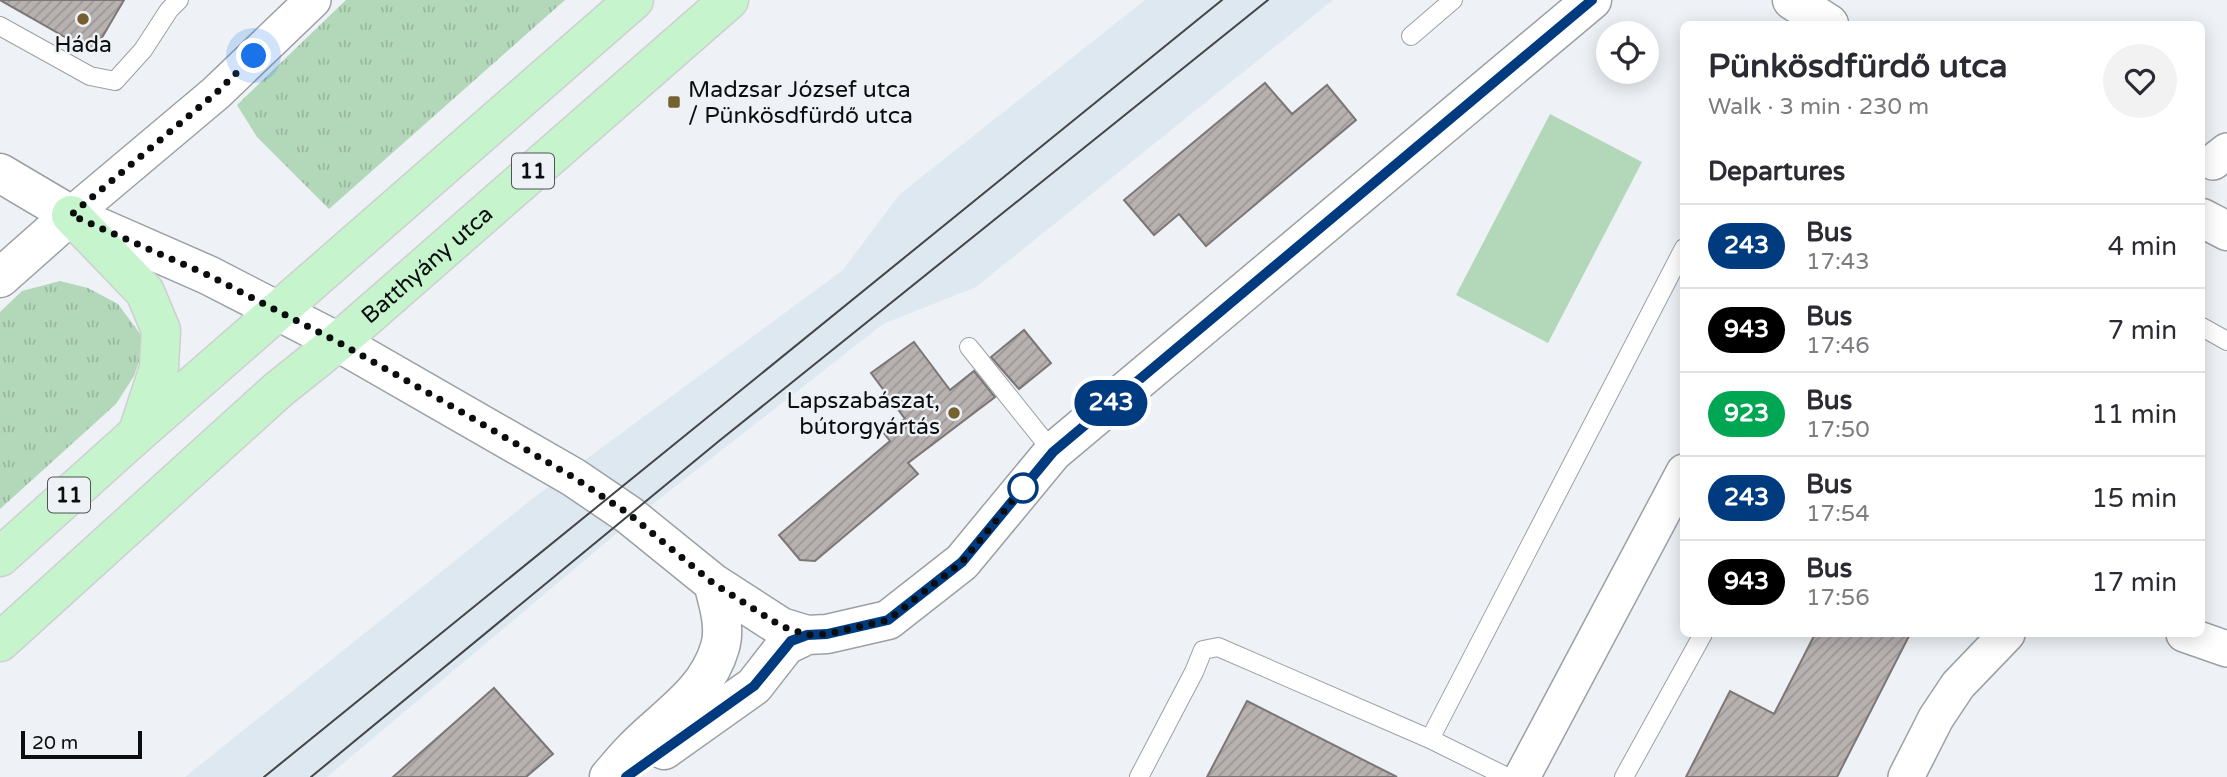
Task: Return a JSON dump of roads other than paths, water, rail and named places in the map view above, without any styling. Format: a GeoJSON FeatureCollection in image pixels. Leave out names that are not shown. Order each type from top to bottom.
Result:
{"type":"FeatureCollection","features":[{"type":"Feature","properties":{"kind":"main road","name":"11"},"geometry":{"type":"LineString","coordinates":[[0,557],[634,0]]}},
{"type":"Feature","properties":{"kind":"main road","name":"Batthyány utca"},"geometry":{"type":"LineString","coordinates":[[0,642],[278,390],[338,342],[729,0]]}},
{"type":"Feature","properties":{"kind":"main road"},"geometry":{"type":"LineString","coordinates":[[0,173],[71,215],[208,275],[338,342],[573,477],[629,514],[713,583],[781,626],[807,635],[827,634],[888,620],[962,562],[1053,452],[1592,0]]}},
{"type":"Feature","properties":{"kind":"main road"},"geometry":{"type":"LineString","coordinates":[[1792,0],[1824,21]]}},
{"type":"Feature","properties":{"kind":"main road"},"geometry":{"type":"LineString","coordinates":[[0,278],[71,215]]}},
{"type":"Feature","properties":{"kind":"main road"},"geometry":{"type":"LineString","coordinates":[[71,215],[145,292],[161,330],[159,368],[137,434]]}},
{"type":"Feature","properties":{"kind":"main road"},"geometry":{"type":"LineString","coordinates":[[2205,220],[2227,231]]}},
{"type":"Feature","properties":{"kind":"main road"},"geometry":{"type":"LineString","coordinates":[[609,777],[634,748],[695,694],[709,671],[720,645],[721,626],[713,583]]}},
{"type":"Feature","properties":{"kind":"main road"},"geometry":{"type":"LineString","coordinates":[[626,777],[754,686],[786,645],[807,635]]}},
{"type":"Feature","properties":{"kind":"street"},"geometry":{"type":"LineString","coordinates":[[71,215],[216,93],[313,0]]}},
{"type":"Feature","properties":{"kind":"street"},"geometry":{"type":"LineString","coordinates":[[1522,777],[1680,480]]}},
{"type":"Feature","properties":{"kind":"street"},"geometry":{"type":"LineString","coordinates":[[1906,777],[1936,718],[1958,685],[2004,637]]}},
{"type":"Feature","properties":{"kind":"street"},"geometry":{"type":"LineString","coordinates":[[2193,637],[2227,649]]}},
{"type":"Feature","properties":{"kind":"lane"},"geometry":{"type":"LineString","coordinates":[[0,26],[90,76],[115,81],[143,50],[169,10],[180,0]]}},
{"type":"Feature","properties":{"kind":"lane"},"geometry":{"type":"LineString","coordinates":[[1411,36],[1453,0]]}},
{"type":"Feature","properties":{"kind":"lane"},"geometry":{"type":"LineString","coordinates":[[1430,739],[1680,256]]}},
{"type":"Feature","properties":{"kind":"lane"},"geometry":{"type":"LineString","coordinates":[[2205,329],[2227,341]]}},
{"type":"Feature","properties":{"kind":"lane"},"geometry":{"type":"LineString","coordinates":[[969,347],[1053,452]]}},
{"type":"Feature","properties":{"kind":"lane"},"geometry":{"type":"LineString","coordinates":[[1624,777],[1701,637]]}},
{"type":"Feature","properties":{"kind":"lane"},"geometry":{"type":"LineString","coordinates":[[1139,777],[1203,650],[1218,647],[1430,739],[1507,777]]}},
{"type":"Feature","properties":{"kind":"tram line"},"geometry":{"type":"LineString","coordinates":[[264,777],[1222,0]]}},
{"type":"Feature","properties":{"kind":"tram line"},"geometry":{"type":"LineString","coordinates":[[311,777],[719,441],[1268,0]]}},
{"type":"Feature","properties":{"kind":"place","name":"Háda"},"geometry":{"type":"Point","coordinates":[83,19]}},
{"type":"Feature","properties":{"kind":"place","name":"Madzsar József utca / Pünkösdfürdő utca"},"geometry":{"type":"Point","coordinates":[674,102]}},
{"type":"Feature","properties":{"kind":"place","name":"Lapszabászat, bútorgyártás"},"geometry":{"type":"Point","coordinates":[954,413]}}]}
